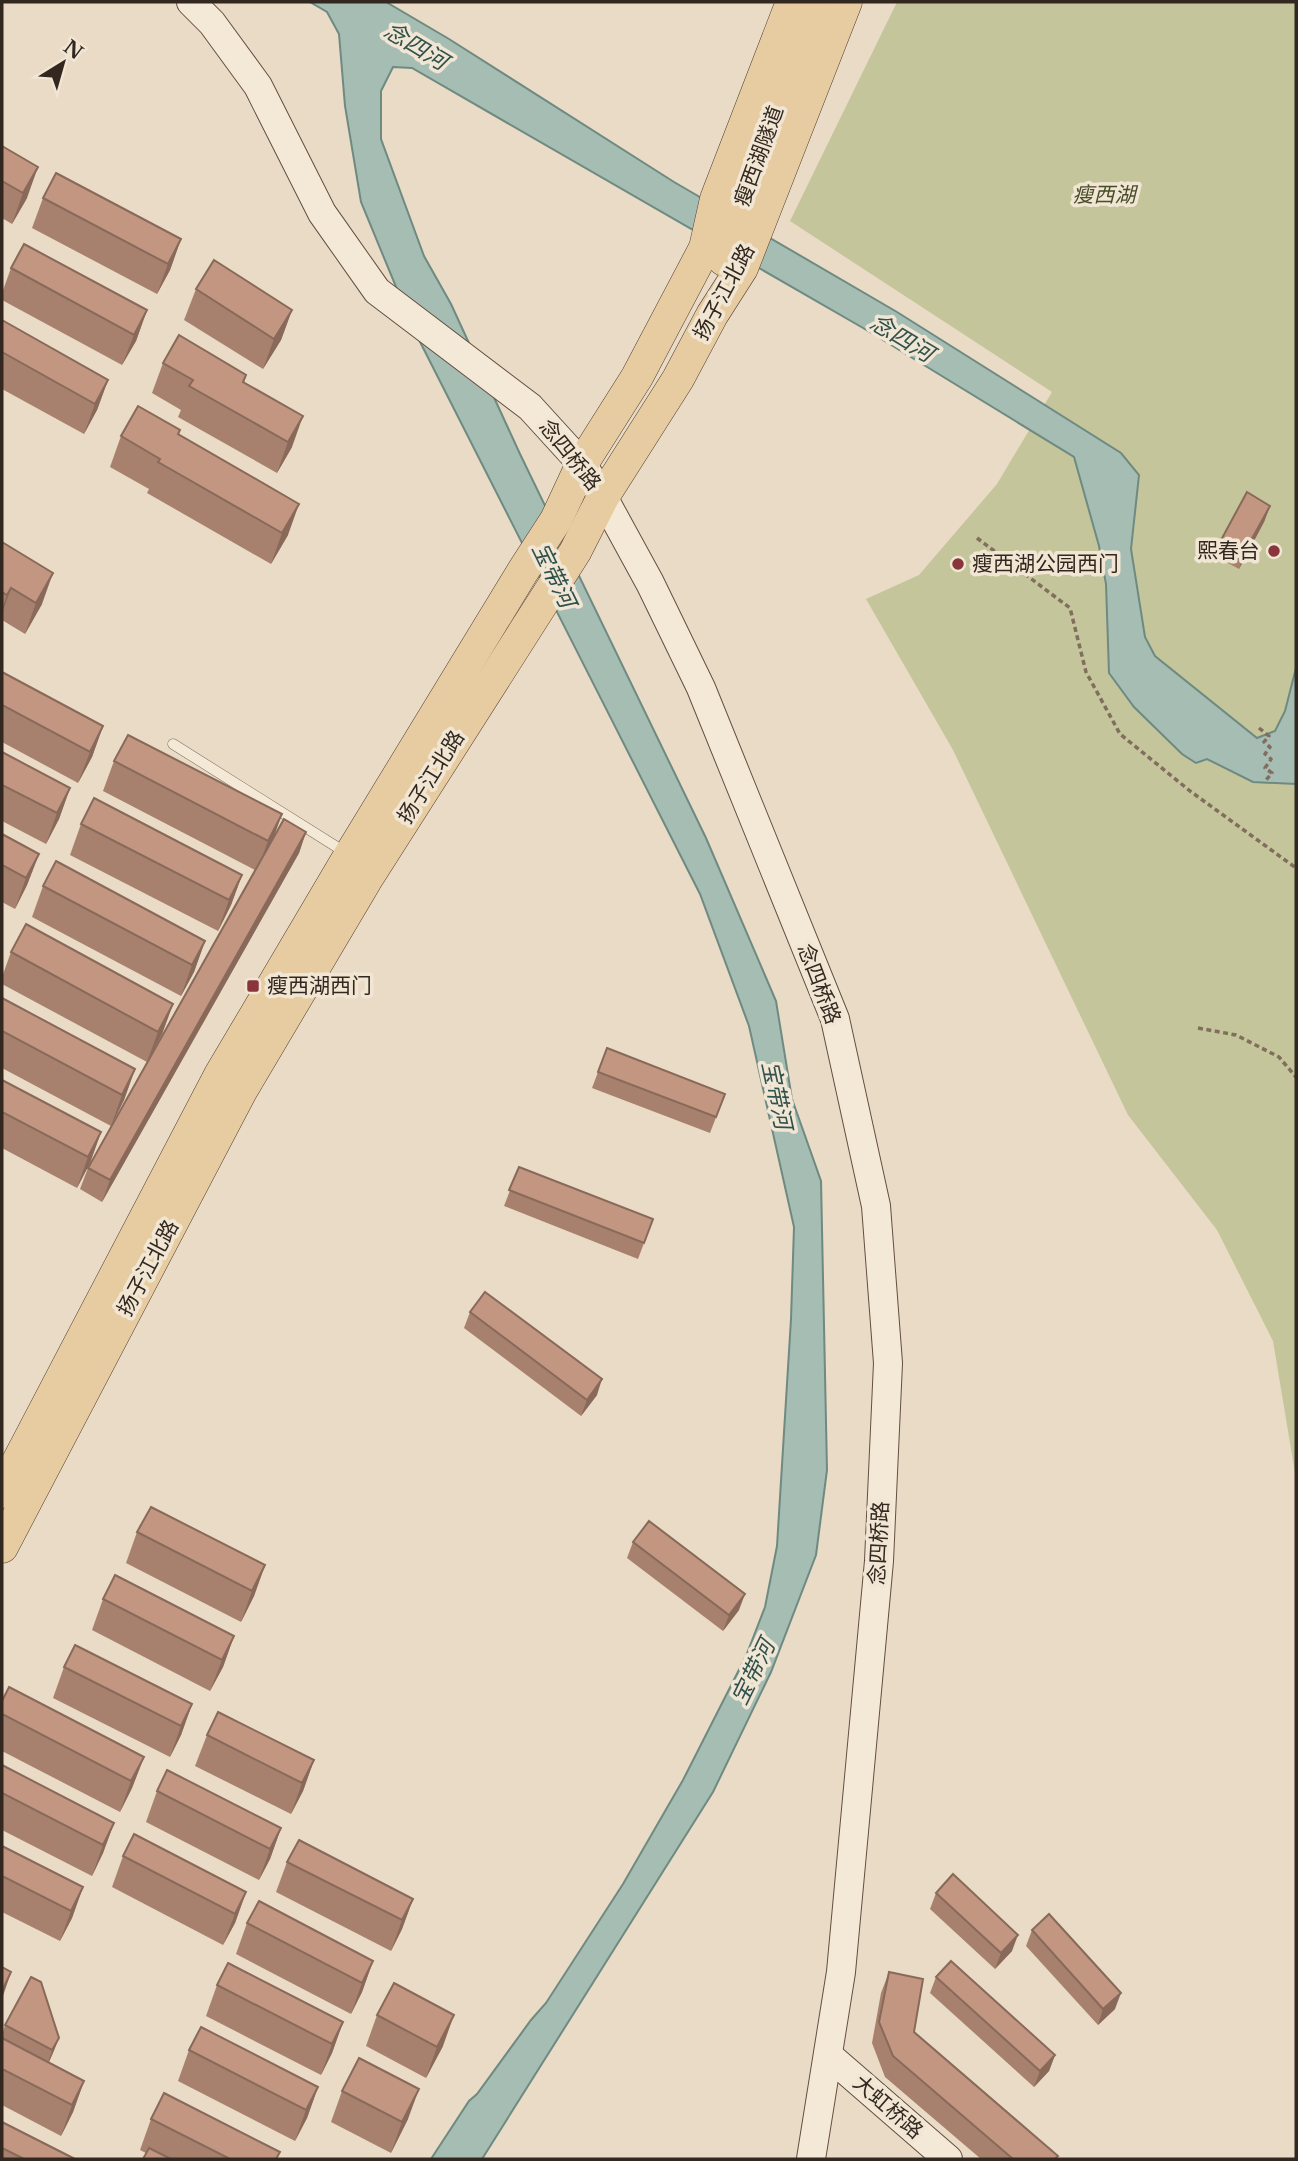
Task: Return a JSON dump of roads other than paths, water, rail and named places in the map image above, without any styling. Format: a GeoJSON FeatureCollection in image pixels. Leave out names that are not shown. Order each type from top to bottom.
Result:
{"type":"FeatureCollection","features":[{"type":"Feature","properties":{"kind":"main road","name":"扬子江北路"},"geometry":{"type":"LineString","coordinates":[[2,1547],[241,1091],[366,880],[575,552],[603,497],[678,379],[712,315],[724,258],[792,2]]}},
{"type":"Feature","properties":{"kind":"main road","name":"瘦西湖隧道"},"geometry":{"type":"LineString","coordinates":[[739,209],[794,60],[819,2]]}},
{"type":"Feature","properties":{"kind":"main road","name":"扬子江北路"},"geometry":{"type":"LineString","coordinates":[[2,1492],[220,1075],[350,855],[556,520],[582,464],[637,377],[724,258],[739,209],[846,2]]}},
{"type":"Feature","properties":{"kind":"street","name":"念四桥路"},"geometry":{"type":"LineString","coordinates":[[191,2],[212,23],[258,86],[322,213],[377,291],[530,407],[582,464],[603,497],[650,583],[701,688],[835,1019],[876,1206],[888,1363],[879,1560],[841,1972],[811,2159]]}},
{"type":"Feature","properties":{"kind":"street","name":"大虹桥路"},"geometry":{"type":"LineString","coordinates":[[828,2055],[948,2159]]}},
{"type":"Feature","properties":{"kind":"lane"},"geometry":{"type":"LineString","coordinates":[[173,744],[350,855]]}},
{"type":"Feature","properties":{"kind":"water"},"geometry":{"type":"Polygon","coordinates":[[[310,2],[386,2],[674,182],[897,312],[1121,453],[1139,475],[1131,549],[1145,637],[1155,656],[1257,738],[1275,731],[1285,711],[1296,668],[1296,784],[1253,782],[1207,759],[1196,763],[1182,754],[1134,707],[1109,673],[1106,584],[1099,546],[1074,457],[870,332],[412,68],[393,67],[381,91],[381,139],[424,256],[451,304],[520,454],[706,838],[776,1001],[792,1099],[821,1181],[827,1470],[816,1555],[771,1672],[713,1792],[482,2159],[431,2159],[469,2101],[546,2003],[623,1884],[683,1780],[746,1656],[765,1607],[777,1546],[794,1227],[749,1026],[700,894],[413,328],[361,202],[345,106],[339,34],[327,12],[310,2]]]}},
{"type":"Feature","properties":{"kind":"place","name":"熙春台"},"geometry":{"type":"Point","coordinates":[1274,551]}},
{"type":"Feature","properties":{"kind":"place","name":"瘦西湖公园西门"},"geometry":{"type":"Point","coordinates":[958,564]}},
{"type":"Feature","properties":{"kind":"place","name":"瘦西湖西门"},"geometry":{"type":"Point","coordinates":[253,986]}},
{"type":"Feature","properties":{"kind":"water label","name":"念四河"},"geometry":{"type":"Point","coordinates":[416,46]}},
{"type":"Feature","properties":{"kind":"water label","name":"念四河"},"geometry":{"type":"Point","coordinates":[902,338]}},
{"type":"Feature","properties":{"kind":"water label","name":"宝带河"},"geometry":{"type":"Point","coordinates":[554,575]}},
{"type":"Feature","properties":{"kind":"water label","name":"宝带河"},"geometry":{"type":"Point","coordinates":[777,1095]}},
{"type":"Feature","properties":{"kind":"water label","name":"宝带河"},"geometry":{"type":"Point","coordinates":[753,1672]}},
{"type":"Feature","properties":{"kind":"park label","name":"瘦西湖"},"geometry":{"type":"Point","coordinates":[1104,195]}}]}
